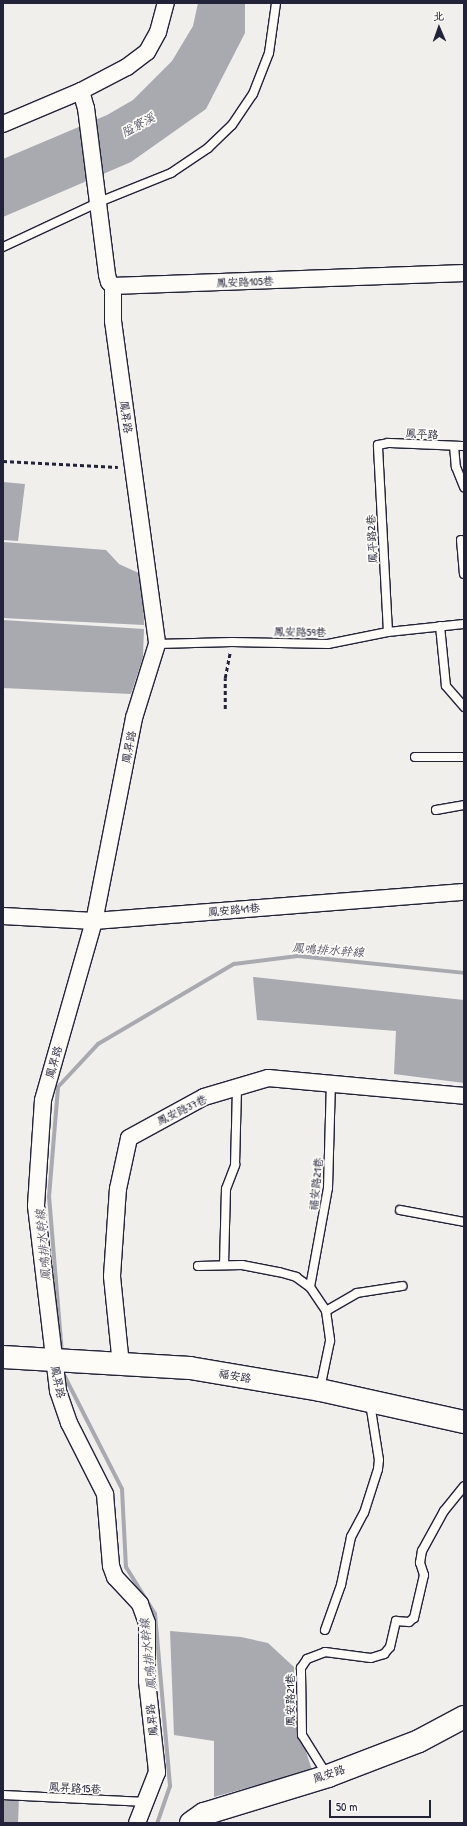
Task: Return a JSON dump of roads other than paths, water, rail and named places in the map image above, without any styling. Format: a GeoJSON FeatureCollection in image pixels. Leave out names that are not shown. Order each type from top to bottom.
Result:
{"type":"FeatureCollection","features":[{"type":"Feature","properties":{"kind":"street"},"geometry":{"type":"LineString","coordinates":[[3,124],[81,91],[127,67],[147,52],[158,32],[166,3]]}},
{"type":"Feature","properties":{"kind":"street"},"geometry":{"type":"LineString","coordinates":[[81,91],[86,108],[108,282],[113,286]]}},
{"type":"Feature","properties":{"kind":"street","name":"鳳安路105巷"},"geometry":{"type":"LineString","coordinates":[[113,286],[464,273]]}},
{"type":"Feature","properties":{"kind":"street","name":"鳳昇路"},"geometry":{"type":"LineString","coordinates":[[113,286],[113,321],[157,644],[134,718],[94,921],[43,1100],[36,1206],[58,1391],[70,1423],[105,1494],[111,1566],[115,1577],[140,1604],[147,1623],[147,1681],[157,1772],[137,1823]]}},
{"type":"Feature","properties":{"kind":"street","name":"鳳安路41巷"},"geometry":{"type":"LineString","coordinates":[[3,916],[94,921],[464,892]]}},
{"type":"Feature","properties":{"kind":"street","name":"鳳安路37巷"},"geometry":{"type":"LineString","coordinates":[[121,1365],[112,1276],[118,1189],[126,1143],[129,1138],[141,1130],[204,1097],[268,1078],[464,1096]]}},
{"type":"Feature","properties":{"kind":"street","name":"福安路"},"geometry":{"type":"LineString","coordinates":[[3,1357],[190,1368],[320,1390],[463,1421]]}},
{"type":"Feature","properties":{"kind":"street","name":"鳳安路"},"geometry":{"type":"LineString","coordinates":[[191,1823],[204,1814],[328,1776],[419,1741],[464,1717]]}},
{"type":"Feature","properties":{"kind":"lane"},"geometry":{"type":"LineString","coordinates":[[3,247],[99,202],[171,173],[208,148],[232,125],[253,94],[269,53],[276,3]]}},
{"type":"Feature","properties":{"kind":"lane","name":"鳳平路"},"geometry":{"type":"LineString","coordinates":[[378,445],[388,443],[464,446]]}},
{"type":"Feature","properties":{"kind":"lane","name":"鳳平路2巷"},"geometry":{"type":"LineString","coordinates":[[378,445],[388,632]]}},
{"type":"Feature","properties":{"kind":"lane"},"geometry":{"type":"LineString","coordinates":[[454,446],[456,467],[464,487]]}},
{"type":"Feature","properties":{"kind":"lane"},"geometry":{"type":"LineString","coordinates":[[461,540],[464,574]]}},
{"type":"Feature","properties":{"kind":"lane","name":"鳳安路59巷"},"geometry":{"type":"LineString","coordinates":[[157,644],[232,642],[328,644],[388,632],[464,624]]}},
{"type":"Feature","properties":{"kind":"lane"},"geometry":{"type":"LineString","coordinates":[[440,626],[446,686],[464,707]]}},
{"type":"Feature","properties":{"kind":"lane"},"geometry":{"type":"LineString","coordinates":[[415,757],[464,757]]}},
{"type":"Feature","properties":{"kind":"lane"},"geometry":{"type":"LineString","coordinates":[[436,810],[464,805]]}},
{"type":"Feature","properties":{"kind":"lane","name":"福安路21巷"},"geometry":{"type":"LineString","coordinates":[[310,1287],[328,1188],[331,1083]]}},
{"type":"Feature","properties":{"kind":"lane"},"geometry":{"type":"LineString","coordinates":[[224,1265],[226,1189],[235,1165],[238,1087]]}},
{"type":"Feature","properties":{"kind":"lane"},"geometry":{"type":"LineString","coordinates":[[400,1210],[464,1222]]}},
{"type":"Feature","properties":{"kind":"lane"},"geometry":{"type":"LineString","coordinates":[[198,1266],[224,1265],[279,1272],[296,1277],[310,1287],[326,1310],[330,1341],[320,1390]]}},
{"type":"Feature","properties":{"kind":"lane"},"geometry":{"type":"LineString","coordinates":[[326,1310],[357,1294],[402,1286]]}},
{"type":"Feature","properties":{"kind":"lane"},"geometry":{"type":"LineString","coordinates":[[325,1630],[341,1585],[351,1537],[364,1513],[378,1469],[379,1460],[370,1400]]}},
{"type":"Feature","properties":{"kind":"lane","name":"鳳安路21巷"},"geometry":{"type":"LineString","coordinates":[[328,1776],[302,1735],[301,1668],[308,1659],[325,1652],[371,1658],[384,1654],[390,1647],[396,1622],[409,1622],[414,1618],[424,1575],[420,1563],[422,1551],[444,1511],[464,1486]]}},
{"type":"Feature","properties":{"kind":"lane","name":"鳳昇路15巷"},"geometry":{"type":"LineString","coordinates":[[3,1795],[146,1802]]}},
{"type":"Feature","properties":{"kind":"water","name":"隘寮溪"},"geometry":{"type":"Polygon","coordinates":[[[198,3],[245,3],[245,33],[206,109],[131,162],[3,217],[3,159],[107,115],[133,100],[172,61],[193,26],[198,3]]]}},
{"type":"Feature","properties":{"kind":"water"},"geometry":{"type":"Polygon","coordinates":[[[3,482],[25,484],[18,541],[3,540],[3,482]]]}},
{"type":"Feature","properties":{"kind":"water"},"geometry":{"type":"Polygon","coordinates":[[[3,542],[106,550],[119,564],[143,575],[144,625],[3,618],[3,542]]]}},
{"type":"Feature","properties":{"kind":"water"},"geometry":{"type":"Polygon","coordinates":[[[3,620],[144,629],[143,657],[131,694],[3,688],[3,620]]]}},
{"type":"Feature","properties":{"kind":"water"},"geometry":{"type":"Polygon","coordinates":[[[253,977],[464,1000],[464,1083],[394,1074],[396,1031],[257,1020],[253,977]]]}},
{"type":"Feature","properties":{"kind":"water"},"geometry":{"type":"Polygon","coordinates":[[[170,1631],[241,1637],[268,1643],[294,1667],[294,1715],[312,1770],[214,1797],[214,1741],[174,1735],[170,1631]]]}},
{"type":"Feature","properties":{"kind":"water"},"geometry":{"type":"Polygon","coordinates":[[[3,1793],[19,1798],[18,1823],[3,1823],[3,1793]]]}},
{"type":"Feature","properties":{"kind":"waterway","name":"鳳鳴排水幹線"},"geometry":{"type":"LineString","coordinates":[[62,1354],[49,1197],[58,1087],[98,1044],[234,964],[298,956],[464,973]]}},
{"type":"Feature","properties":{"kind":"waterway","name":"鳳鳴排水幹線"},"geometry":{"type":"LineString","coordinates":[[64,1375],[122,1489],[126,1567],[155,1614],[170,1786],[157,1823]]}}]}
